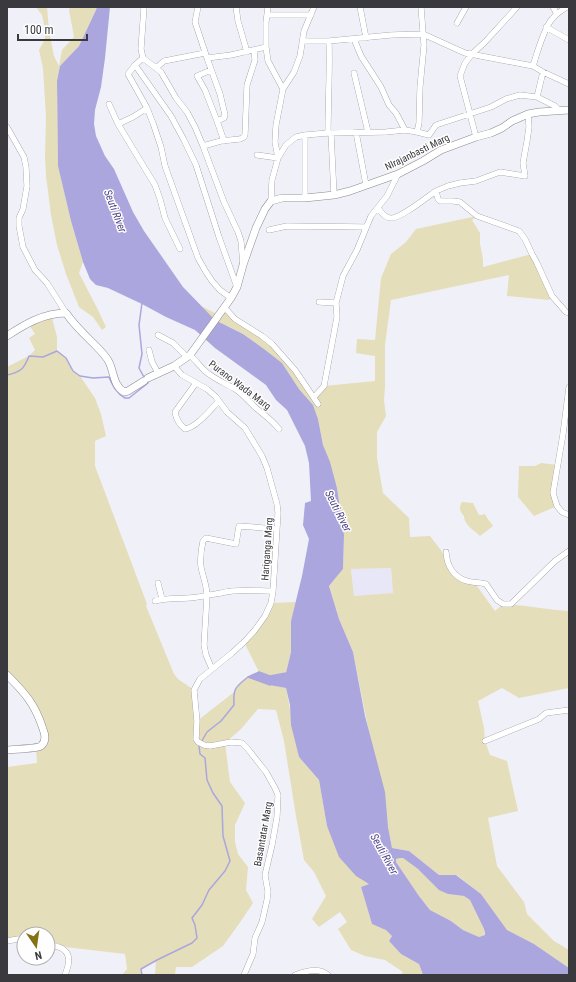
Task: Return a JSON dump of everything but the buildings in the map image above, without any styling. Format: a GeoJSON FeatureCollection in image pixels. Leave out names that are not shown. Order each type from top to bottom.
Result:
{"type":"FeatureCollection","features":[{"type":"Feature","properties":{"kind":"street"},"geometry":{"type":"LineString","coordinates":[[144,7],[141,42],[142,58],[128,74],[147,108],[153,123],[162,147],[165,166],[198,258],[212,281],[220,290],[232,298]]}},
{"type":"Feature","properties":{"kind":"street"},"geometry":{"type":"LineString","coordinates":[[198,7],[195,22],[220,94],[225,115],[224,118],[217,121]]}},
{"type":"Feature","properties":{"kind":"street"},"geometry":{"type":"LineString","coordinates":[[236,7],[238,21],[248,52]]}},
{"type":"Feature","properties":{"kind":"street"},"geometry":{"type":"LineString","coordinates":[[268,7],[266,47],[268,61],[283,89]]}},
{"type":"Feature","properties":{"kind":"street"},"geometry":{"type":"LineString","coordinates":[[278,158],[276,125],[283,89],[294,72],[300,56],[304,31],[314,7]]}},
{"type":"Feature","properties":{"kind":"street"},"geometry":{"type":"LineString","coordinates":[[360,7],[366,38]]}},
{"type":"Feature","properties":{"kind":"street"},"geometry":{"type":"LineString","coordinates":[[417,132],[419,123],[420,87],[424,45],[421,7]]}},
{"type":"Feature","properties":{"kind":"street"},"geometry":{"type":"LineString","coordinates":[[457,23],[466,7]]}},
{"type":"Feature","properties":{"kind":"street"},"geometry":{"type":"LineString","coordinates":[[476,137],[460,76],[465,63],[472,54],[486,42],[517,7]]}},
{"type":"Feature","properties":{"kind":"street"},"geometry":{"type":"LineString","coordinates":[[553,7],[557,14]]}},
{"type":"Feature","properties":{"kind":"street"},"geometry":{"type":"LineString","coordinates":[[533,66],[546,28],[551,19],[567,7]]}},
{"type":"Feature","properties":{"kind":"street"},"geometry":{"type":"LineString","coordinates":[[267,15],[311,16]]}},
{"type":"Feature","properties":{"kind":"street"},"geometry":{"type":"LineString","coordinates":[[546,28],[569,40]]}},
{"type":"Feature","properties":{"kind":"street"},"geometry":{"type":"LineString","coordinates":[[303,41],[329,41],[391,35],[423,34],[465,53],[533,66],[569,84]]}},
{"type":"Feature","properties":{"kind":"street"},"geometry":{"type":"LineString","coordinates":[[354,39],[361,56],[382,87],[390,105],[405,130]]}},
{"type":"Feature","properties":{"kind":"street"},"geometry":{"type":"LineString","coordinates":[[329,41],[330,61],[328,106],[334,196]]}},
{"type":"Feature","properties":{"kind":"street"},"geometry":{"type":"LineString","coordinates":[[156,68],[164,61],[206,55],[231,55],[266,47]]}},
{"type":"Feature","properties":{"kind":"street"},"geometry":{"type":"LineString","coordinates":[[203,146],[244,137],[247,85],[255,60],[254,50]]}},
{"type":"Feature","properties":{"kind":"street"},"geometry":{"type":"LineString","coordinates":[[142,58],[161,72],[195,127],[224,202],[238,232],[241,241],[243,265]]}},
{"type":"Feature","properties":{"kind":"street"},"geometry":{"type":"LineString","coordinates":[[135,65],[171,116],[196,165],[218,237],[236,287]]}},
{"type":"Feature","properties":{"kind":"street"},"geometry":{"type":"LineString","coordinates":[[211,70],[197,76],[205,90],[224,141]]}},
{"type":"Feature","properties":{"kind":"street"},"geometry":{"type":"LineString","coordinates":[[538,97],[543,72]]}},
{"type":"Feature","properties":{"kind":"street"},"geometry":{"type":"LineString","coordinates":[[354,73],[368,132]]}},
{"type":"Feature","properties":{"kind":"street"},"geometry":{"type":"LineString","coordinates":[[7,127],[24,157],[26,166],[27,186],[23,209],[19,218],[23,247],[35,270],[47,284],[71,321],[103,353],[109,362],[116,384],[124,392],[174,366],[191,354],[232,298],[256,228],[265,209],[271,201],[272,180],[278,158],[286,145],[296,137],[330,133],[386,132],[405,130],[429,135],[436,125],[491,107],[506,98],[520,95],[538,97],[555,106],[559,110]]}},
{"type":"Feature","properties":{"kind":"street"},"geometry":{"type":"LineString","coordinates":[[109,104],[118,124],[155,185],[165,218],[180,249]]}},
{"type":"Feature","properties":{"kind":"street"},"geometry":{"type":"LineString","coordinates":[[118,124],[147,108]]}},
{"type":"Feature","properties":{"kind":"street","name":"NIrajanbasti Marg"},"geometry":{"type":"LineString","coordinates":[[271,201],[282,198],[334,196],[398,174],[441,150],[491,133],[528,114],[569,110]]}},
{"type":"Feature","properties":{"kind":"street"},"geometry":{"type":"LineString","coordinates":[[378,208],[385,216],[390,218],[396,217],[406,212],[436,191],[448,186],[476,181],[500,172],[525,176],[523,163],[529,127],[528,114]]}},
{"type":"Feature","properties":{"kind":"street"},"geometry":{"type":"LineString","coordinates":[[356,132],[366,185]]}},
{"type":"Feature","properties":{"kind":"street"},"geometry":{"type":"LineString","coordinates":[[305,135],[305,198]]}},
{"type":"Feature","properties":{"kind":"street"},"geometry":{"type":"LineString","coordinates":[[257,155],[278,158]]}},
{"type":"Feature","properties":{"kind":"street"},"geometry":{"type":"LineString","coordinates":[[314,397],[324,386],[337,317],[336,303],[343,276],[365,233],[371,216],[387,196],[398,174]]}},
{"type":"Feature","properties":{"kind":"street"},"geometry":{"type":"LineString","coordinates":[[436,191],[440,201],[460,202],[477,216],[519,231],[525,239],[552,296],[566,312],[569,313]]}},
{"type":"Feature","properties":{"kind":"street"},"geometry":{"type":"LineString","coordinates":[[269,230],[287,226],[366,227]]}},
{"type":"Feature","properties":{"kind":"street"},"geometry":{"type":"LineString","coordinates":[[319,302],[336,303]]}},
{"type":"Feature","properties":{"kind":"street"},"geometry":{"type":"LineString","coordinates":[[224,307],[235,319],[272,344],[295,370],[318,404]]}},
{"type":"Feature","properties":{"kind":"street"},"geometry":{"type":"LineString","coordinates":[[7,336],[32,321],[58,313],[66,313]]}},
{"type":"Feature","properties":{"kind":"street","name":"Purano Wada Marg"},"geometry":{"type":"LineString","coordinates":[[158,335],[191,354],[204,370],[242,394],[279,429]]}},
{"type":"Feature","properties":{"kind":"street"},"geometry":{"type":"LineString","coordinates":[[149,350],[152,362],[158,373]]}},
{"type":"Feature","properties":{"kind":"street","name":"Hariganga Marg"},"geometry":{"type":"LineString","coordinates":[[174,366],[182,375],[207,389],[216,397],[226,412],[245,428],[262,456],[267,468],[278,513],[273,591],[271,603],[265,616],[244,642],[200,679],[194,690],[197,721],[196,738],[198,742],[204,745]]}},
{"type":"Feature","properties":{"kind":"street"},"geometry":{"type":"LineString","coordinates":[[196,383],[175,412],[176,418],[181,425],[185,428],[190,428],[219,401]]}},
{"type":"Feature","properties":{"kind":"street"},"geometry":{"type":"LineString","coordinates":[[569,387],[553,493],[557,506],[562,512],[569,515]]}},
{"type":"Feature","properties":{"kind":"street"},"geometry":{"type":"LineString","coordinates":[[212,669],[206,655],[204,645],[207,589],[201,566],[200,553],[203,541],[206,538],[236,544],[239,526],[278,529]]}},
{"type":"Feature","properties":{"kind":"street"},"geometry":{"type":"LineString","coordinates":[[446,552],[449,567],[453,572],[466,581],[486,584],[498,600],[503,604],[511,604],[555,561],[569,551]]}},
{"type":"Feature","properties":{"kind":"street"},"geometry":{"type":"LineString","coordinates":[[158,582],[162,599]]}},
{"type":"Feature","properties":{"kind":"street"},"geometry":{"type":"LineString","coordinates":[[155,601],[172,598],[207,596],[233,591],[273,591]]}},
{"type":"Feature","properties":{"kind":"street"},"geometry":{"type":"LineString","coordinates":[[7,675],[34,706],[45,734],[44,742],[39,747],[7,750]]}},
{"type":"Feature","properties":{"kind":"street"},"geometry":{"type":"LineString","coordinates":[[485,741],[539,719],[546,713],[569,710]]}},
{"type":"Feature","properties":{"kind":"street","name":"Basantatar Marg"},"geometry":{"type":"LineString","coordinates":[[204,745],[210,746],[231,742],[242,743],[266,772],[278,795],[276,821],[265,875],[268,892],[262,922],[255,938],[253,954],[244,975]]}},
{"type":"Feature","properties":{"kind":"street"},"geometry":{"type":"LineString","coordinates":[[56,946],[65,950],[68,956],[69,962],[65,975]]}},
{"type":"Feature","properties":{"kind":"street"},"geometry":{"type":"LineString","coordinates":[[295,975],[304,972],[318,971],[327,973],[328,975]]}},
{"type":"Feature","properties":{"kind":"shaded area"},"geometry":{"type":"Polygon","coordinates":[[[36,7],[47,7],[49,31],[54,56],[59,66],[62,50],[74,37],[69,10],[70,7],[97,7],[79,46],[60,66],[57,81],[58,165],[71,221],[83,262],[79,273],[106,327],[102,330],[93,317],[79,307],[66,274],[57,245],[51,215],[46,176],[46,117],[43,68],[39,50],[45,39],[44,24],[42,15],[36,7]]]}},
{"type":"Feature","properties":{"kind":"shaded area"},"geometry":{"type":"Polygon","coordinates":[[[477,216],[472,220],[480,233],[483,267],[532,254],[552,296],[549,300],[507,296],[509,275],[391,300],[385,345],[384,400],[386,416],[377,432],[377,458],[383,493],[409,518],[410,537],[430,536],[443,553],[453,572],[474,582],[495,611],[503,604],[569,611],[569,688],[519,698],[502,688],[478,701],[484,728],[485,741],[490,755],[507,761],[518,811],[488,818],[497,866],[524,902],[527,914],[554,941],[569,950],[569,968],[534,944],[507,930],[481,894],[457,875],[439,875],[409,851],[392,848],[353,652],[339,619],[329,586],[343,569],[344,535],[337,488],[323,445],[318,419],[313,405],[299,389],[282,363],[243,334],[215,320],[201,306],[219,315],[224,307],[262,336],[315,397],[324,386],[375,381],[375,356],[356,353],[357,339],[375,340],[381,278],[391,254],[406,242],[416,229],[477,216]],[[391,568],[351,569],[354,596],[393,593],[391,568]]]}},
{"type":"Feature","properties":{"kind":"shaded area"},"geometry":{"type":"Polygon","coordinates":[[[51,314],[57,337],[57,351],[66,358],[73,371],[80,376],[95,398],[101,414],[106,436],[95,441],[95,466],[147,604],[146,606],[174,674],[178,679],[194,690],[197,721],[233,693],[238,685],[248,677],[269,685],[286,688],[299,757],[319,780],[327,826],[370,884],[361,887],[372,924],[386,929],[392,936],[389,941],[401,954],[419,964],[423,975],[401,975],[403,972],[385,960],[365,956],[351,950],[338,929],[347,922],[340,912],[319,927],[312,919],[326,896],[314,872],[304,860],[284,741],[276,710],[258,709],[241,729],[225,743],[230,782],[245,803],[235,825],[235,842],[238,854],[248,867],[246,890],[253,903],[223,946],[192,967],[176,967],[175,975],[155,975],[156,960],[141,969],[142,975],[122,975],[127,969],[125,954],[56,946],[56,926],[16,926],[16,940],[7,941],[7,767],[37,763],[36,747],[44,742],[39,718],[7,675],[7,367],[29,356],[35,350],[29,338],[35,334],[28,323],[51,314]]]}},
{"type":"Feature","properties":{"kind":"shaded area"},"geometry":{"type":"Polygon","coordinates":[[[541,463],[557,465],[553,493],[557,506],[534,516],[518,497],[519,466],[535,466],[541,463]]]}},
{"type":"Feature","properties":{"kind":"shaded area"},"geometry":{"type":"Polygon","coordinates":[[[462,502],[473,503],[479,515],[485,514],[493,526],[480,536],[464,519],[460,509],[462,502]]]}},
{"type":"Feature","properties":{"kind":"shaded area"},"geometry":{"type":"Polygon","coordinates":[[[391,568],[393,593],[354,596],[351,569],[391,568]]]}},
{"type":"Feature","properties":{"kind":"shaded area"},"geometry":{"type":"Polygon","coordinates":[[[296,602],[291,621],[291,652],[286,673],[270,676],[259,672],[244,642],[271,603],[296,602]]]}},
{"type":"Feature","properties":{"kind":"shaded area"},"geometry":{"type":"Polygon","coordinates":[[[403,858],[418,869],[448,894],[464,896],[470,900],[484,929],[485,935],[479,937],[463,930],[451,921],[430,910],[396,862],[396,859],[403,858]]]}},
{"type":"Feature","properties":{"kind":"water","name":"Seuti River"},"geometry":{"type":"Polygon","coordinates":[[[97,7],[110,7],[101,87],[95,110],[94,124],[96,136],[105,156],[114,169],[133,212],[144,231],[183,287],[215,320],[243,334],[282,363],[299,389],[313,405],[318,419],[323,445],[330,462],[337,488],[344,535],[343,569],[329,586],[339,619],[353,652],[365,716],[385,792],[388,827],[392,848],[409,851],[439,875],[456,875],[481,894],[507,930],[534,944],[569,968],[569,975],[423,975],[419,964],[401,954],[389,941],[392,936],[386,930],[372,924],[361,887],[369,884],[356,876],[339,857],[327,826],[319,780],[299,757],[291,725],[290,705],[286,688],[269,685],[248,677],[259,672],[270,676],[286,673],[291,652],[291,621],[309,539],[303,525],[305,503],[311,501],[309,463],[305,446],[287,410],[276,400],[266,385],[215,348],[195,330],[108,288],[96,285],[90,279],[83,262],[71,221],[58,166],[57,81],[60,66],[79,46],[97,7]],[[403,858],[396,859],[396,862],[430,910],[451,921],[463,930],[479,937],[485,935],[484,929],[470,900],[464,896],[448,894],[439,890],[418,869],[403,858]]]}},
{"type":"Feature","properties":{"kind":"waterway"},"geometry":{"type":"LineString","coordinates":[[142,303],[139,325],[142,354],[139,368],[145,379]]}},
{"type":"Feature","properties":{"kind":"waterway"},"geometry":{"type":"LineString","coordinates":[[7,375],[16,373],[21,369],[29,356],[43,357],[57,351],[66,358],[73,371],[80,376],[93,378],[109,377],[117,392],[125,398],[129,398],[148,383],[147,382]]}},
{"type":"Feature","properties":{"kind":"waterway"},"geometry":{"type":"LineString","coordinates":[[248,677],[259,672],[270,676],[288,672]]}},
{"type":"Feature","properties":{"kind":"waterway"},"geometry":{"type":"LineString","coordinates":[[142,975],[141,969],[192,943],[197,938],[195,925],[192,918],[202,905],[209,890],[225,871],[230,861],[223,836],[222,806],[213,793],[207,780],[205,758],[200,754],[199,746],[207,732],[221,721],[234,705],[234,695],[240,683],[248,677],[270,685]]}}]}
